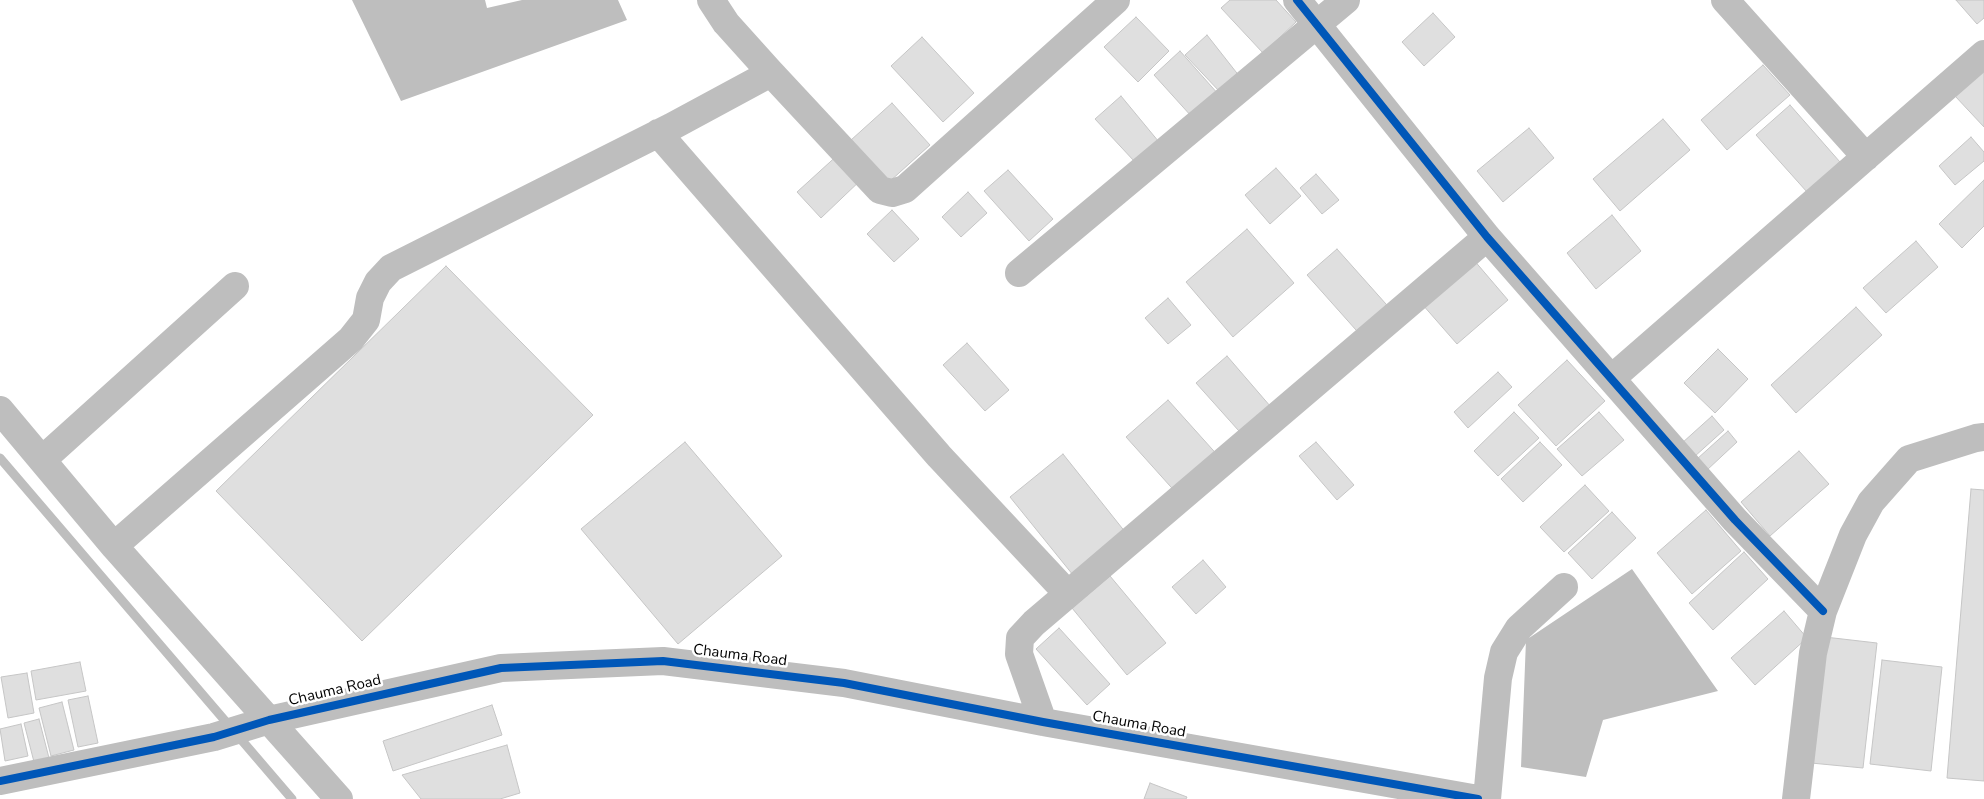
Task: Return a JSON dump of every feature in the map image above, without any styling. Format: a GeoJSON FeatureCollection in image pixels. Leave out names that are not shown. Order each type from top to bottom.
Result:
{"type":"FeatureCollection","features":[{"type":"Feature","properties":{"kind":"street"},"geometry":{"type":"LineString","coordinates":[[711,0],[726,23],[880,190],[892,193],[905,189],[1116,0]]}},
{"type":"Feature","properties":{"kind":"street"},"geometry":{"type":"LineString","coordinates":[[1297,0],[1319,24],[1487,236],[1735,520],[1823,611]]}},
{"type":"Feature","properties":{"kind":"street"},"geometry":{"type":"LineString","coordinates":[[1020,273],[1346,0]]}},
{"type":"Feature","properties":{"kind":"street"},"geometry":{"type":"LineString","coordinates":[[1725,0],[1866,157]]}},
{"type":"Feature","properties":{"kind":"street"},"geometry":{"type":"LineString","coordinates":[[1612,378],[1984,54]]}},
{"type":"Feature","properties":{"kind":"street"},"geometry":{"type":"LineString","coordinates":[[114,546],[351,339],[366,320],[370,298],[378,282],[391,268],[658,133],[771,73]]}},
{"type":"Feature","properties":{"kind":"street"},"geometry":{"type":"LineString","coordinates":[[658,133],[940,456],[1068,594]]}},
{"type":"Feature","properties":{"kind":"street"},"geometry":{"type":"LineString","coordinates":[[1043,722],[1019,654],[1020,638],[1034,623],[1487,236]]}},
{"type":"Feature","properties":{"kind":"street"},"geometry":{"type":"LineString","coordinates":[[42,460],[235,286]]}},
{"type":"Feature","properties":{"kind":"street"},"geometry":{"type":"LineString","coordinates":[[0,410],[260,723],[339,799]]}},
{"type":"Feature","properties":{"kind":"street"},"geometry":{"type":"LineString","coordinates":[[1796,799],[1813,653],[1823,611],[1853,535],[1871,502],[1909,459],[1984,437]]}},
{"type":"Feature","properties":{"kind":"street"},"geometry":{"type":"LineString","coordinates":[[1488,799],[1498,678],[1504,652],[1519,628],[1564,586]]}},
{"type":"Feature","properties":{"kind":"street","name":"Chauma Road"},"geometry":{"type":"LineString","coordinates":[[0,780],[214,737],[260,723],[501,668],[663,661],[844,683],[1418,794],[1478,799]]}},
{"type":"Feature","properties":{"kind":"shaded area"},"geometry":{"type":"Polygon","coordinates":[[[352,0],[485,0],[487,8],[522,0],[618,0],[627,20],[401,101],[352,0]]]}},
{"type":"Feature","properties":{"kind":"shaded area"},"geometry":{"type":"Polygon","coordinates":[[[1632,569],[1718,691],[1603,720],[1586,777],[1521,767],[1526,640],[1632,569]]]}},
{"type":"Feature","properties":{"kind":"building"},"geometry":{"type":"Polygon","coordinates":[[[1230,0],[1276,0],[1296,22],[1263,53],[1221,8],[1230,0]]]}},
{"type":"Feature","properties":{"kind":"building"},"geometry":{"type":"Polygon","coordinates":[[[1956,0],[1984,0],[1984,18],[1977,24],[1956,0]]]}},
{"type":"Feature","properties":{"kind":"building"},"geometry":{"type":"Polygon","coordinates":[[[1433,13],[1455,37],[1424,66],[1402,42],[1433,13]]]}},
{"type":"Feature","properties":{"kind":"building"},"geometry":{"type":"Polygon","coordinates":[[[1136,17],[1169,51],[1138,82],[1104,47],[1136,17]]]}},
{"type":"Feature","properties":{"kind":"building"},"geometry":{"type":"Polygon","coordinates":[[[1207,35],[1240,77],[1220,92],[1185,55],[1207,35]]]}},
{"type":"Feature","properties":{"kind":"building"},"geometry":{"type":"Polygon","coordinates":[[[922,37],[974,93],[943,122],[891,66],[922,37]]]}},
{"type":"Feature","properties":{"kind":"building"},"geometry":{"type":"Polygon","coordinates":[[[1180,51],[1219,95],[1192,117],[1154,75],[1180,51]]]}},
{"type":"Feature","properties":{"kind":"building"},"geometry":{"type":"Polygon","coordinates":[[[1763,65],[1790,95],[1727,150],[1701,120],[1763,65]]]}},
{"type":"Feature","properties":{"kind":"building"},"geometry":{"type":"Polygon","coordinates":[[[1984,69],[1984,127],[1955,96],[1984,69]]]}},
{"type":"Feature","properties":{"kind":"building"},"geometry":{"type":"Polygon","coordinates":[[[1121,96],[1159,142],[1134,161],[1095,119],[1121,96]]]}},
{"type":"Feature","properties":{"kind":"building"},"geometry":{"type":"Polygon","coordinates":[[[892,103],[930,145],[889,182],[851,140],[892,103]]]}},
{"type":"Feature","properties":{"kind":"building"},"geometry":{"type":"Polygon","coordinates":[[[1790,105],[1840,162],[1807,192],[1756,135],[1790,105]]]}},
{"type":"Feature","properties":{"kind":"building"},"geometry":{"type":"Polygon","coordinates":[[[1663,119],[1690,150],[1620,211],[1593,179],[1663,119]]]}},
{"type":"Feature","properties":{"kind":"building"},"geometry":{"type":"Polygon","coordinates":[[[1529,128],[1554,158],[1503,202],[1477,171],[1529,128]]]}},
{"type":"Feature","properties":{"kind":"building"},"geometry":{"type":"Polygon","coordinates":[[[1971,137],[1984,152],[1984,161],[1955,185],[1939,166],[1971,137]]]}},
{"type":"Feature","properties":{"kind":"building"},"geometry":{"type":"Polygon","coordinates":[[[841,152],[864,177],[821,218],[797,192],[841,152]]]}},
{"type":"Feature","properties":{"kind":"building"},"geometry":{"type":"Polygon","coordinates":[[[1276,168],[1301,196],[1270,224],[1245,195],[1276,168]]]}},
{"type":"Feature","properties":{"kind":"building"},"geometry":{"type":"Polygon","coordinates":[[[1008,170],[1053,219],[1029,241],[984,191],[1008,170]]]}},
{"type":"Feature","properties":{"kind":"building"},"geometry":{"type":"Polygon","coordinates":[[[1316,174],[1339,200],[1322,214],[1300,188],[1316,174]]]}},
{"type":"Feature","properties":{"kind":"building"},"geometry":{"type":"Polygon","coordinates":[[[1984,180],[1984,226],[1962,248],[1939,224],[1984,180]]]}},
{"type":"Feature","properties":{"kind":"building"},"geometry":{"type":"Polygon","coordinates":[[[968,192],[987,213],[961,237],[942,217],[968,192]]]}},
{"type":"Feature","properties":{"kind":"building"},"geometry":{"type":"Polygon","coordinates":[[[892,210],[919,239],[894,262],[867,234],[892,210]]]}},
{"type":"Feature","properties":{"kind":"building"},"geometry":{"type":"Polygon","coordinates":[[[1612,215],[1641,251],[1596,289],[1567,253],[1612,215]]]}},
{"type":"Feature","properties":{"kind":"building"},"geometry":{"type":"Polygon","coordinates":[[[1247,229],[1294,283],[1233,337],[1186,282],[1247,229]]]}},
{"type":"Feature","properties":{"kind":"building"},"geometry":{"type":"Polygon","coordinates":[[[1916,241],[1938,267],[1886,313],[1863,288],[1916,241]]]}},
{"type":"Feature","properties":{"kind":"building"},"geometry":{"type":"Polygon","coordinates":[[[1337,249],[1394,313],[1364,339],[1307,275],[1337,249]]]}},
{"type":"Feature","properties":{"kind":"building"},"geometry":{"type":"Polygon","coordinates":[[[1473,259],[1508,300],[1457,344],[1422,304],[1473,259]]]}},
{"type":"Feature","properties":{"kind":"building"},"geometry":{"type":"Polygon","coordinates":[[[446,266],[593,415],[362,641],[216,491],[446,266]]]}},
{"type":"Feature","properties":{"kind":"building"},"geometry":{"type":"Polygon","coordinates":[[[1168,298],[1191,325],[1168,344],[1145,318],[1168,298]]]}},
{"type":"Feature","properties":{"kind":"building"},"geometry":{"type":"Polygon","coordinates":[[[1856,307],[1882,335],[1796,413],[1771,385],[1856,307]]]}},
{"type":"Feature","properties":{"kind":"building"},"geometry":{"type":"Polygon","coordinates":[[[967,343],[1009,390],[985,411],[943,365],[967,343]]]}},
{"type":"Feature","properties":{"kind":"building"},"geometry":{"type":"Polygon","coordinates":[[[1718,349],[1748,379],[1715,413],[1684,383],[1718,349]]]}},
{"type":"Feature","properties":{"kind":"building"},"geometry":{"type":"Polygon","coordinates":[[[1227,356],[1277,414],[1247,440],[1196,383],[1227,356]]]}},
{"type":"Feature","properties":{"kind":"building"},"geometry":{"type":"Polygon","coordinates":[[[1567,360],[1605,401],[1556,446],[1518,405],[1567,360]]]}},
{"type":"Feature","properties":{"kind":"building"},"geometry":{"type":"Polygon","coordinates":[[[1498,372],[1512,387],[1468,428],[1454,412],[1498,372]]]}},
{"type":"Feature","properties":{"kind":"building"},"geometry":{"type":"Polygon","coordinates":[[[1168,400],[1221,459],[1179,496],[1126,437],[1168,400]]]}},
{"type":"Feature","properties":{"kind":"building"},"geometry":{"type":"Polygon","coordinates":[[[1514,412],[1539,438],[1498,476],[1474,451],[1514,412]]]}},
{"type":"Feature","properties":{"kind":"building"},"geometry":{"type":"Polygon","coordinates":[[[1599,412],[1624,440],[1582,476],[1557,449],[1599,412]]]}},
{"type":"Feature","properties":{"kind":"building"},"geometry":{"type":"Polygon","coordinates":[[[1712,416],[1724,430],[1694,457],[1682,443],[1712,416]]]}},
{"type":"Feature","properties":{"kind":"building"},"geometry":{"type":"Polygon","coordinates":[[[1728,431],[1737,442],[1707,470],[1697,459],[1728,431]]]}},
{"type":"Feature","properties":{"kind":"building"},"geometry":{"type":"Polygon","coordinates":[[[685,442],[782,556],[678,644],[581,529],[685,442]]]}},
{"type":"Feature","properties":{"kind":"building"},"geometry":{"type":"Polygon","coordinates":[[[1316,442],[1354,485],[1337,500],[1299,456],[1316,442]]]}},
{"type":"Feature","properties":{"kind":"building"},"geometry":{"type":"Polygon","coordinates":[[[1540,442],[1562,465],[1523,502],[1501,479],[1540,442]]]}},
{"type":"Feature","properties":{"kind":"building"},"geometry":{"type":"Polygon","coordinates":[[[1799,451],[1829,484],[1770,536],[1741,502],[1799,451]]]}},
{"type":"Feature","properties":{"kind":"building"},"geometry":{"type":"Polygon","coordinates":[[[1063,454],[1126,533],[1073,575],[1010,497],[1063,454]]]}},
{"type":"Feature","properties":{"kind":"building"},"geometry":{"type":"Polygon","coordinates":[[[1585,485],[1609,511],[1564,552],[1540,527],[1585,485]]]}},
{"type":"Feature","properties":{"kind":"building"},"geometry":{"type":"Polygon","coordinates":[[[1971,489],[1984,490],[1984,781],[1947,778],[1971,489]]]}},
{"type":"Feature","properties":{"kind":"building"},"geometry":{"type":"Polygon","coordinates":[[[1706,510],[1741,551],[1692,594],[1657,553],[1706,510]]]}},
{"type":"Feature","properties":{"kind":"building"},"geometry":{"type":"Polygon","coordinates":[[[1612,512],[1636,538],[1592,579],[1568,553],[1612,512]]]}},
{"type":"Feature","properties":{"kind":"building"},"geometry":{"type":"Polygon","coordinates":[[[1744,552],[1768,579],[1713,630],[1689,603],[1744,552]]]}},
{"type":"Feature","properties":{"kind":"building"},"geometry":{"type":"Polygon","coordinates":[[[1203,560],[1226,587],[1196,614],[1172,587],[1203,560]]]}},
{"type":"Feature","properties":{"kind":"building"},"geometry":{"type":"Polygon","coordinates":[[[1110,576],[1166,643],[1127,675],[1072,608],[1110,576]]]}},
{"type":"Feature","properties":{"kind":"building"},"geometry":{"type":"Polygon","coordinates":[[[1784,611],[1807,638],[1755,685],[1731,658],[1784,611]]]}},
{"type":"Feature","properties":{"kind":"building"},"geometry":{"type":"Polygon","coordinates":[[[1059,628],[1110,684],[1087,705],[1036,649],[1059,628]]]}},
{"type":"Feature","properties":{"kind":"building"},"geometry":{"type":"Polygon","coordinates":[[[1825,637],[1877,643],[1863,768],[1811,763],[1825,637]]]}},
{"type":"Feature","properties":{"kind":"building"},"geometry":{"type":"Polygon","coordinates":[[[1882,660],[1942,667],[1931,771],[1870,764],[1882,660]]]}},
{"type":"Feature","properties":{"kind":"building"},"geometry":{"type":"Polygon","coordinates":[[[80,662],[86,691],[36,700],[31,671],[80,662]]]}},
{"type":"Feature","properties":{"kind":"building"},"geometry":{"type":"Polygon","coordinates":[[[27,673],[34,713],[8,718],[1,677],[27,673]]]}},
{"type":"Feature","properties":{"kind":"building"},"geometry":{"type":"Polygon","coordinates":[[[88,696],[98,743],[78,747],[68,700],[88,696]]]}},
{"type":"Feature","properties":{"kind":"building"},"geometry":{"type":"Polygon","coordinates":[[[62,702],[74,750],[51,756],[39,708],[62,702]]]}},
{"type":"Feature","properties":{"kind":"building"},"geometry":{"type":"Polygon","coordinates":[[[492,705],[502,735],[393,771],[383,741],[492,705]]]}},
{"type":"Feature","properties":{"kind":"building"},"geometry":{"type":"Polygon","coordinates":[[[39,719],[49,758],[34,762],[24,723],[39,719]]]}},
{"type":"Feature","properties":{"kind":"building"},"geometry":{"type":"Polygon","coordinates":[[[21,724],[28,756],[5,761],[0,729],[21,724]]]}},
{"type":"Feature","properties":{"kind":"building"},"geometry":{"type":"Polygon","coordinates":[[[507,745],[520,793],[500,799],[421,799],[402,775],[507,745]]]}},
{"type":"Feature","properties":{"kind":"building"},"geometry":{"type":"Polygon","coordinates":[[[1150,783],[1187,797],[1186,799],[1144,799],[1150,783]]]}},
{"type":"Feature","properties":{"kind":"waterway"},"geometry":{"type":"LineString","coordinates":[[0,458],[292,799]]}},
{"type":"Feature","properties":{"kind":"cycle path"},"geometry":{"type":"LineString","coordinates":[[1297,0],[1487,237],[1735,520],[1823,611]]}},
{"type":"Feature","properties":{"kind":"cycle path"},"geometry":{"type":"LineString","coordinates":[[0,781],[214,737],[269,720],[501,668],[663,661],[844,683],[1043,722],[1478,799]]}}]}
